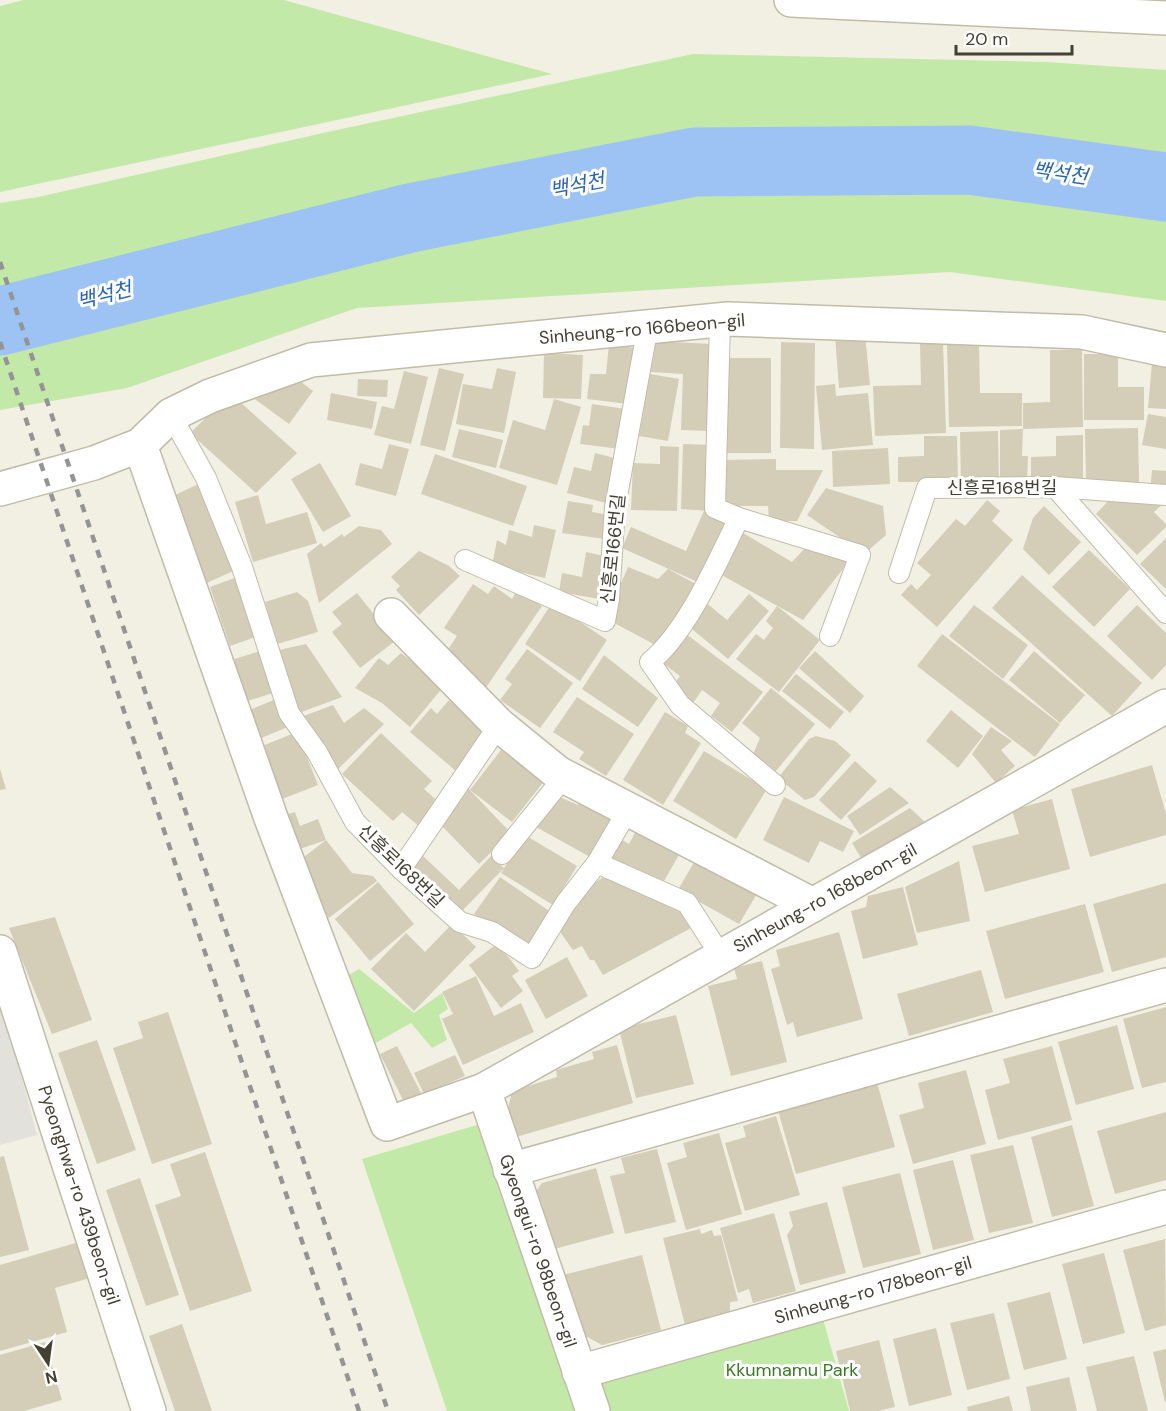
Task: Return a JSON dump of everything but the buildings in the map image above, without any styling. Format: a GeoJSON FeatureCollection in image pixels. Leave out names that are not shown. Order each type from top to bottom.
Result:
{"type":"FeatureCollection","features":[{"type":"Feature","properties":{"kind":"street"},"geometry":{"type":"LineString","coordinates":[[791,0],[1166,18]]}},
{"type":"Feature","properties":{"kind":"street","name":"Sinheung-ro 166beon-gil"},"geometry":{"type":"LineString","coordinates":[[140,445],[171,415],[210,396],[311,360],[648,326],[720,320],[1082,332],[1166,350]]}},
{"type":"Feature","properties":{"kind":"street"},"geometry":{"type":"LineString","coordinates":[[0,489],[94,463],[140,445]]}},
{"type":"Feature","properties":{"kind":"street","name":"Sinheung-ro 168beon-gil"},"geometry":{"type":"LineString","coordinates":[[140,445],[271,818],[387,1124],[484,1090],[1166,706]]}},
{"type":"Feature","properties":{"kind":"street"},"geometry":{"type":"LineString","coordinates":[[391,615],[499,725],[558,774],[813,905]]}},
{"type":"Feature","properties":{"kind":"street","name":"Pyeonghwa-ro 439beon-gil"},"geometry":{"type":"LineString","coordinates":[[3,971],[149,1411]]}},
{"type":"Feature","properties":{"kind":"street"},"geometry":{"type":"LineString","coordinates":[[510,1170],[1166,985]]}},
{"type":"Feature","properties":{"kind":"street","name":"Gyeongui-ro 98beon-gil"},"geometry":{"type":"LineString","coordinates":[[484,1090],[593,1411]]}},
{"type":"Feature","properties":{"kind":"street","name":"Sinheung-ro 178beon-gil"},"geometry":{"type":"LineString","coordinates":[[579,1372],[1166,1207]]}},
{"type":"Feature","properties":{"kind":"lane"},"geometry":{"type":"LineString","coordinates":[[720,320],[715,507],[739,518],[860,555],[830,636]]}},
{"type":"Feature","properties":{"kind":"lane","name":"신흥로166번길"},"geometry":{"type":"LineString","coordinates":[[465,560],[605,621],[609,599],[615,507],[648,326]]}},
{"type":"Feature","properties":{"kind":"lane","name":"신흥로168번길"},"geometry":{"type":"LineString","coordinates":[[171,415],[206,478],[243,567],[289,713],[317,752],[356,822],[401,869],[460,922],[492,932],[532,958],[565,904],[597,863]]}},
{"type":"Feature","properties":{"kind":"lane"},"geometry":{"type":"LineString","coordinates":[[1055,487],[1166,613]]}},
{"type":"Feature","properties":{"kind":"lane","name":"신흥로168번길"},"geometry":{"type":"LineString","coordinates":[[899,573],[927,488],[1055,487],[1166,495]]}},
{"type":"Feature","properties":{"kind":"lane"},"geometry":{"type":"LineString","coordinates":[[739,518],[703,590],[664,650],[650,662],[680,705],[775,785]]}},
{"type":"Feature","properties":{"kind":"lane"},"geometry":{"type":"LineString","coordinates":[[401,869],[499,725]]}},
{"type":"Feature","properties":{"kind":"lane"},"geometry":{"type":"LineString","coordinates":[[502,854],[556,787],[558,774]]}},
{"type":"Feature","properties":{"kind":"lane"},"geometry":{"type":"LineString","coordinates":[[628,810],[597,863],[687,903],[721,956]]}},
{"type":"Feature","properties":{"kind":"green space"},"geometry":{"type":"Polygon","coordinates":[[[24,0],[284,0],[552,74],[0,192],[0,6],[24,0]]]}},
{"type":"Feature","properties":{"kind":"green space"},"geometry":{"type":"Polygon","coordinates":[[[693,54],[1046,62],[1166,70],[1166,301],[950,272],[357,308],[127,388],[0,410],[0,203],[38,197],[693,54]]]}},
{"type":"Feature","properties":{"kind":"green space"},"geometry":{"type":"Polygon","coordinates":[[[359,969],[414,1013],[442,993],[448,1009],[439,1015],[447,1040],[432,1048],[411,1023],[365,1049],[337,982],[359,969]]]}},
{"type":"Feature","properties":{"kind":"green space"},"geometry":{"type":"Polygon","coordinates":[[[477,1125],[575,1411],[447,1411],[362,1159],[477,1125]]]}},
{"type":"Feature","properties":{"kind":"green space","name":"Kkumnamu Park"},"geometry":{"type":"Polygon","coordinates":[[[823,1319],[849,1411],[606,1411],[595,1382],[823,1319]]]}},
{"type":"Feature","properties":{"kind":"shaded area"},"geometry":{"type":"Polygon","coordinates":[[[0,1007],[3,1007],[37,1135],[0,1145],[0,1007]]]}},
{"type":"Feature","properties":{"kind":"waterway","name":"백석천"},"geometry":{"type":"LineString","coordinates":[[0,321],[410,218],[694,162],[969,160],[1166,187]]}},
{"type":"Feature","properties":{"kind":"railway"},"geometry":{"type":"LineString","coordinates":[[0,262],[388,1411]]}},
{"type":"Feature","properties":{"kind":"railway"},"geometry":{"type":"LineString","coordinates":[[0,342],[359,1411]]}}]}
